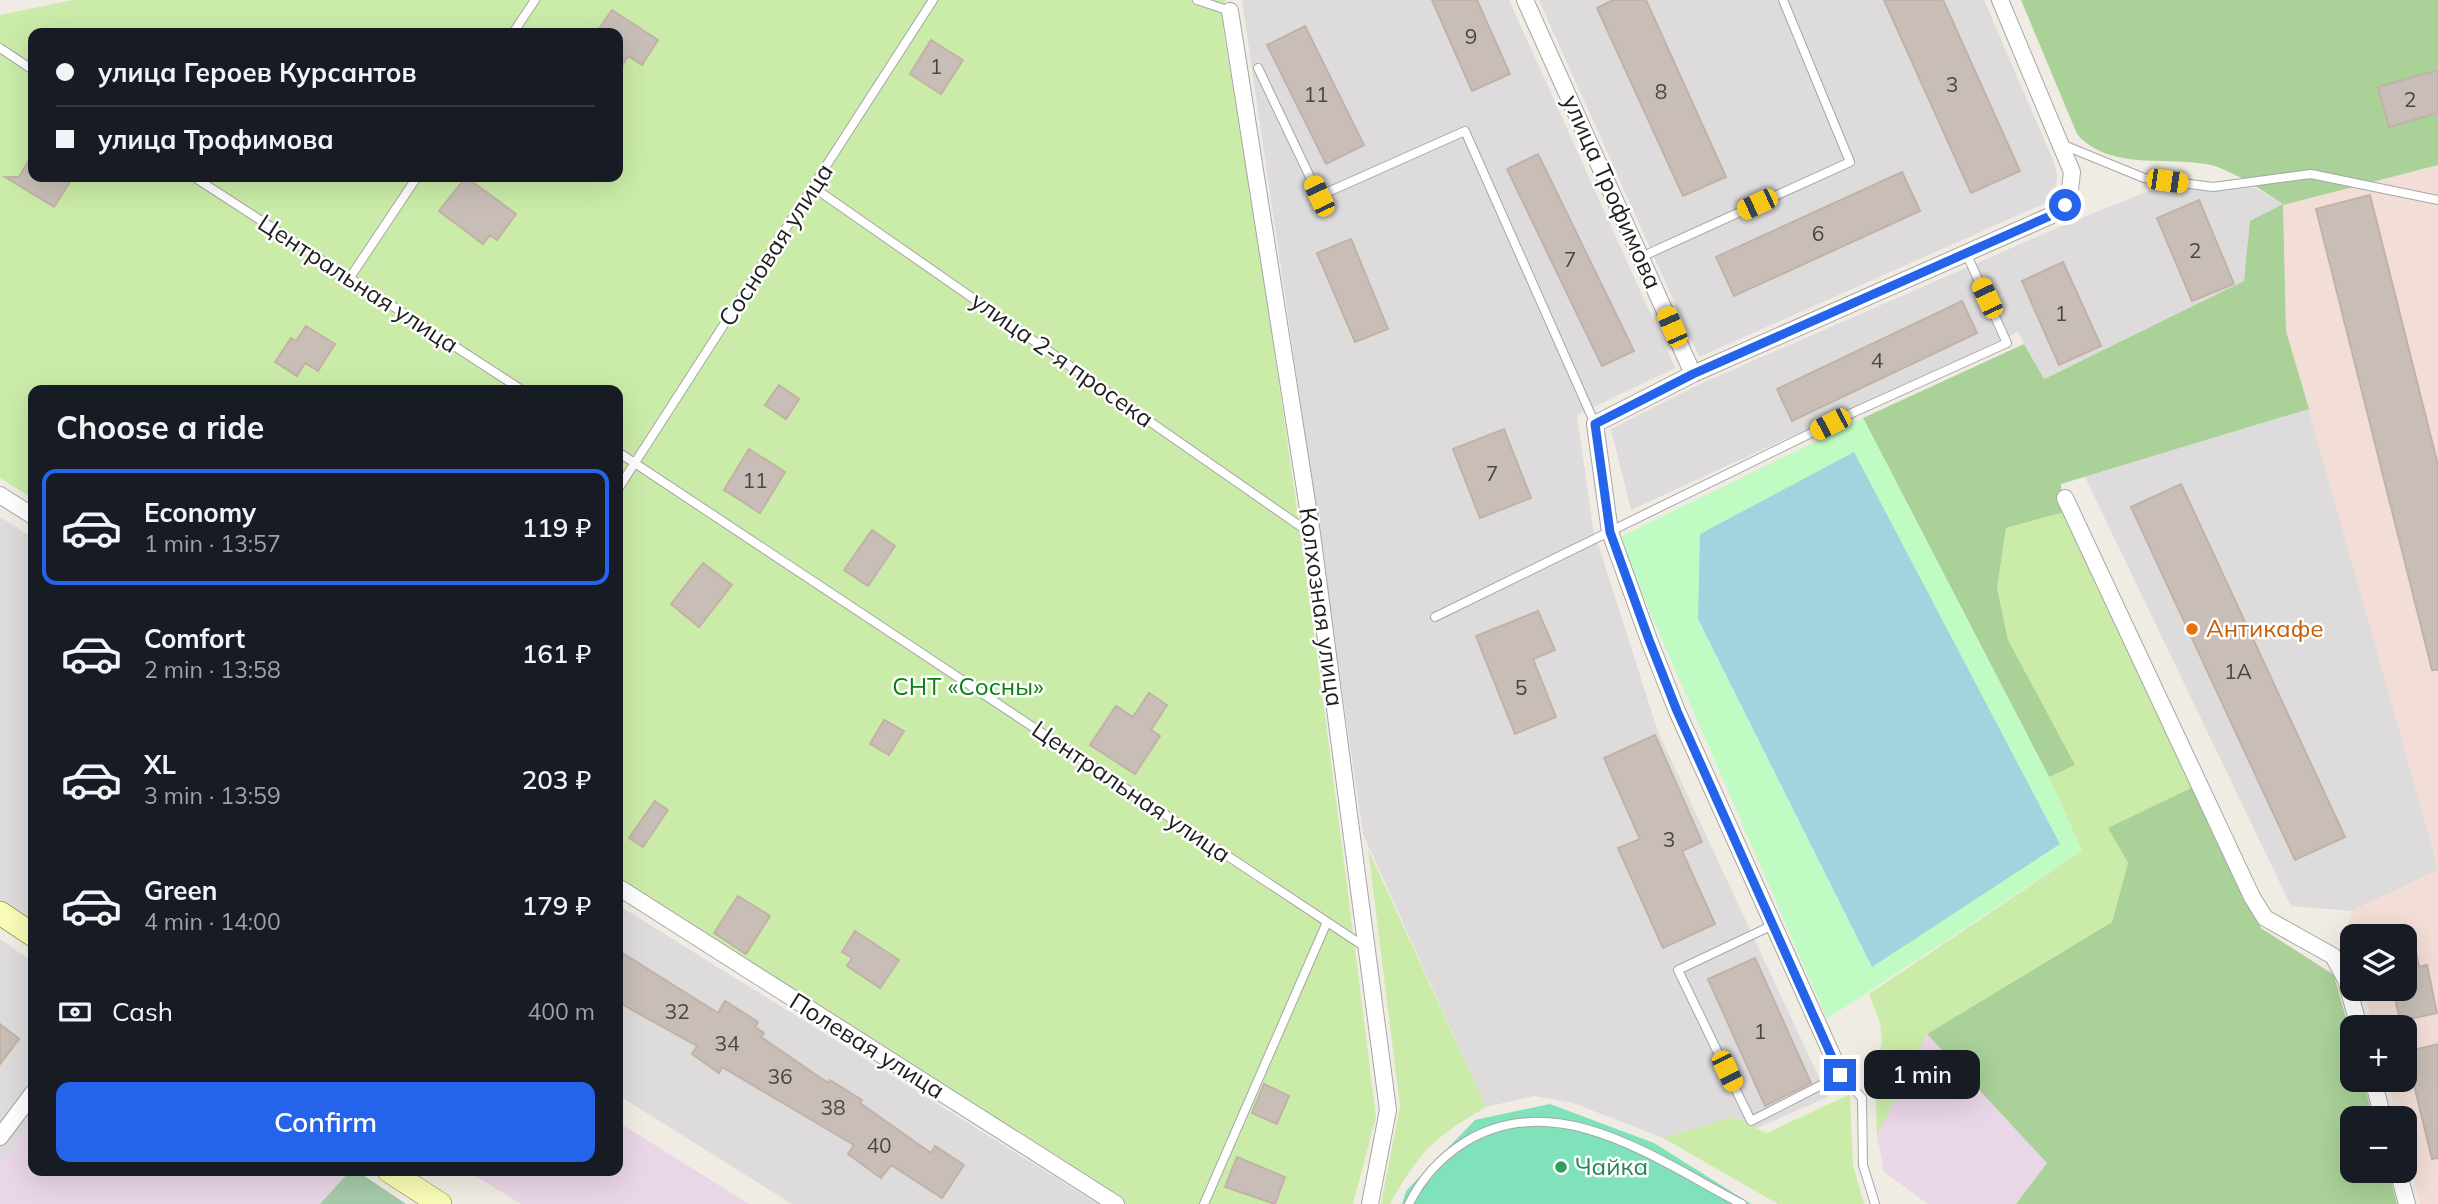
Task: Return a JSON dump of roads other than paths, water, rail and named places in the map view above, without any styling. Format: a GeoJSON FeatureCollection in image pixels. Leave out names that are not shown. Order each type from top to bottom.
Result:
{"type":"FeatureCollection","features":[{"type":"Feature","properties":{"kind":"street","name":"улица Трофимова"},"geometry":{"type":"LineString","coordinates":[[1525,0],[1693,374]]}},
{"type":"Feature","properties":{"kind":"street"},"geometry":{"type":"LineString","coordinates":[[1840,1075],[1677,711],[1610,532],[1595,424],[1693,374],[2059,212],[2069,198],[2072,172],[2000,0]]}},
{"type":"Feature","properties":{"kind":"street","name":"Колхозная улица"},"geometry":{"type":"LineString","coordinates":[[1230,11],[1312,534],[1388,1110],[1370,1204]]}},
{"type":"Feature","properties":{"kind":"street"},"geometry":{"type":"LineString","coordinates":[[0,495],[28,513]]}},
{"type":"Feature","properties":{"kind":"street"},"geometry":{"type":"LineString","coordinates":[[2065,498],[2252,897],[2265,918],[2333,956],[2346,980],[2356,1015]]}},
{"type":"Feature","properties":{"kind":"street","name":"Полевая улица"},"geometry":{"type":"LineString","coordinates":[[623,890],[1116,1204]]}},
{"type":"Feature","properties":{"kind":"street"},"geometry":{"type":"LineString","coordinates":[[0,913],[28,932]]}},
{"type":"Feature","properties":{"kind":"street"},"geometry":{"type":"LineString","coordinates":[[0,1137],[28,1100]]}},
{"type":"Feature","properties":{"kind":"street"},"geometry":{"type":"LineString","coordinates":[[397,1176],[440,1204]]}},
{"type":"Feature","properties":{"kind":"street"},"geometry":{"type":"LineString","coordinates":[[2401,1183],[2407,1204]]}},
{"type":"Feature","properties":{"kind":"lane"},"geometry":{"type":"LineString","coordinates":[[516,28],[536,0]]}},
{"type":"Feature","properties":{"kind":"lane","name":"Сосновая улица"},"geometry":{"type":"LineString","coordinates":[[623,481],[933,0]]}},
{"type":"Feature","properties":{"kind":"lane"},"geometry":{"type":"LineString","coordinates":[[1197,0],[1230,11]]}},
{"type":"Feature","properties":{"kind":"lane"},"geometry":{"type":"LineString","coordinates":[[1641,257],[1850,162],[1783,0]]}},
{"type":"Feature","properties":{"kind":"lane"},"geometry":{"type":"LineString","coordinates":[[0,48],[28,67]]}},
{"type":"Feature","properties":{"kind":"lane"},"geometry":{"type":"LineString","coordinates":[[1258,68],[1319,196],[1465,131],[1595,424]]}},
{"type":"Feature","properties":{"kind":"lane"},"geometry":{"type":"LineString","coordinates":[[2061,144],[2144,178],[2213,187],[2311,174],[2438,200]]}},
{"type":"Feature","properties":{"kind":"lane","name":"Центральная улица"},"geometry":{"type":"LineString","coordinates":[[202,182],[514,385]]}},
{"type":"Feature","properties":{"kind":"lane"},"geometry":{"type":"LineString","coordinates":[[349,279],[414,182]]}},
{"type":"Feature","properties":{"kind":"lane","name":"улица 2-я просека"},"geometry":{"type":"LineString","coordinates":[[813,187],[1312,534]]}},
{"type":"Feature","properties":{"kind":"lane"},"geometry":{"type":"LineString","coordinates":[[1435,617],[1850,414],[2007,343],[1966,253]]}},
{"type":"Feature","properties":{"kind":"lane","name":"Центральная улица"},"geometry":{"type":"LineString","coordinates":[[623,455],[1365,947]]}},
{"type":"Feature","properties":{"kind":"lane"},"geometry":{"type":"LineString","coordinates":[[1204,1204],[1327,922]]}},
{"type":"Feature","properties":{"kind":"lane"},"geometry":{"type":"LineString","coordinates":[[1773,925],[1678,970],[1751,1121],[1840,1075],[1862,1098],[1863,1165],[1875,1204]]}},
{"type":"Feature","properties":{"kind":"lane"},"geometry":{"type":"LineString","coordinates":[[1409,1204],[1429,1170],[1448,1153],[1497,1127],[1532,1122],[1578,1125],[1612,1137],[1742,1204]]}},
{"type":"Feature","properties":{"kind":"water"},"geometry":{"type":"Polygon","coordinates":[[[1854,452],[2060,844],[1872,967],[1698,619],[1700,534],[1854,452]]]}},
{"type":"Feature","properties":{"kind":"place","name":"Антикафе"},"geometry":{"type":"Point","coordinates":[2192,629]}},
{"type":"Feature","properties":{"kind":"place","name":"Чайка"},"geometry":{"type":"Point","coordinates":[1561,1167]}},
{"type":"Feature","properties":{"kind":"park label","name":"СНТ «Сосны»"},"geometry":{"type":"Point","coordinates":[968,687]}}]}
